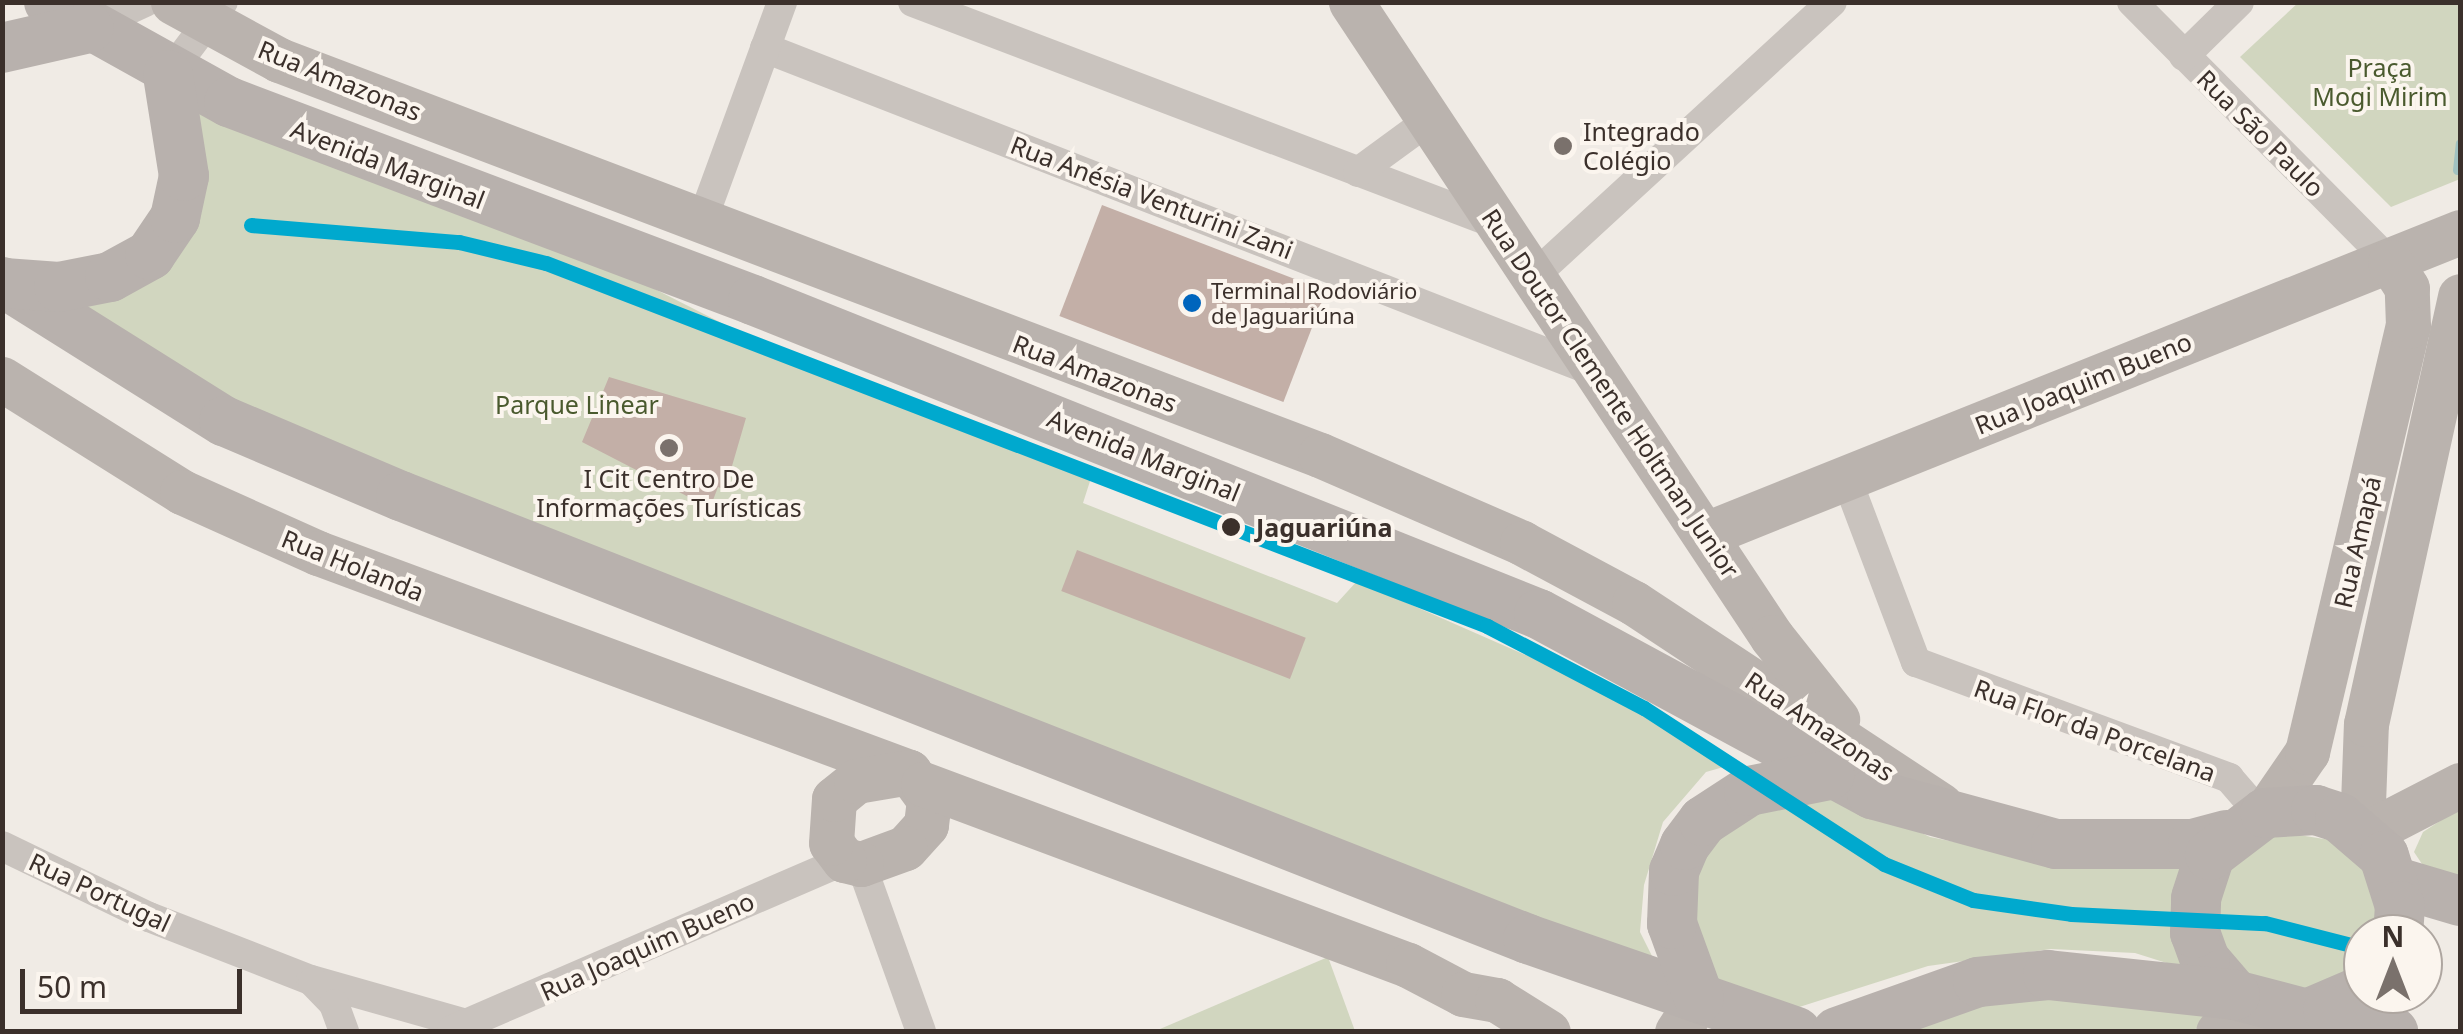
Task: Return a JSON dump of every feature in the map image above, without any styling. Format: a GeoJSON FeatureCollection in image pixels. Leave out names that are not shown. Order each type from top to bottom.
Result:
{"type":"FeatureCollection","features":[{"type":"Feature","properties":{"kind":"main road"},"geometry":{"type":"LineString","coordinates":[[2,48],[69,15]]}},
{"type":"Feature","properties":{"kind":"main road","name":"Avenida Marginal"},"geometry":{"type":"LineString","coordinates":[[69,15],[168,75],[1502,598],[1829,775],[1975,827],[2056,844],[2193,844],[2251,821],[2316,810],[2364,833]]}},
{"type":"Feature","properties":{"kind":"main road"},"geometry":{"type":"LineString","coordinates":[[3,282],[59,287],[110,278],[150,255],[175,218],[184,176],[168,75]]}},
{"type":"Feature","properties":{"kind":"main road"},"geometry":{"type":"LineString","coordinates":[[3,282],[224,421],[401,496],[1528,939],[1688,1015],[1796,1032]]}},
{"type":"Feature","properties":{"kind":"main road"},"geometry":{"type":"LineString","coordinates":[[1688,1015],[1672,924],[1674,872],[1685,845],[1703,821],[1749,791],[1829,775]]}},
{"type":"Feature","properties":{"kind":"main road"},"geometry":{"type":"LineString","coordinates":[[2227,1013],[2195,933],[2201,875],[2251,821]]}},
{"type":"Feature","properties":{"kind":"main road"},"geometry":{"type":"LineString","coordinates":[[2364,833],[2396,882],[2397,914]]}},
{"type":"Feature","properties":{"kind":"main road"},"geometry":{"type":"LineString","coordinates":[[2396,882],[2460,901]]}},
{"type":"Feature","properties":{"kind":"main road"},"geometry":{"type":"LineString","coordinates":[[1837,1032],[1978,982],[2048,975],[2227,1013],[2326,1004],[2393,1032]]}},
{"type":"Feature","properties":{"kind":"street"},"geometry":{"type":"LineString","coordinates":[[69,15],[145,2]]}},
{"type":"Feature","properties":{"kind":"street"},"geometry":{"type":"LineString","coordinates":[[702,221],[782,2]]}},
{"type":"Feature","properties":{"kind":"street"},"geometry":{"type":"LineString","coordinates":[[913,2],[1500,226]]}},
{"type":"Feature","properties":{"kind":"street","name":"Rua Doutor Clemente Holtman Junior"},"geometry":{"type":"LineString","coordinates":[[1351,2],[1536,274],[1593,371],[1816,698],[1887,771]]}},
{"type":"Feature","properties":{"kind":"street"},"geometry":{"type":"LineString","coordinates":[[1536,274],[1832,2]]}},
{"type":"Feature","properties":{"kind":"street","name":"Rua São Paulo"},"geometry":{"type":"LineString","coordinates":[[2132,2],[2390,262]]}},
{"type":"Feature","properties":{"kind":"street"},"geometry":{"type":"LineString","coordinates":[[2184,56],[2240,2]]}},
{"type":"Feature","properties":{"kind":"street"},"geometry":{"type":"LineString","coordinates":[[168,75],[202,9]]}},
{"type":"Feature","properties":{"kind":"street","name":"Rua Amazonas"},"geometry":{"type":"LineString","coordinates":[[202,9],[280,60],[1320,455],[1522,543],[1634,602],[1975,827]]}},
{"type":"Feature","properties":{"kind":"street","name":"Rua Anésia Venturini Zani"},"geometry":{"type":"LineString","coordinates":[[765,48],[1593,371]]}},
{"type":"Feature","properties":{"kind":"street"},"geometry":{"type":"LineString","coordinates":[[1358,172],[1430,120]]}},
{"type":"Feature","properties":{"kind":"street","name":"Rua Joaquim Bueno"},"geometry":{"type":"LineString","coordinates":[[1706,534],[2460,232]]}},
{"type":"Feature","properties":{"kind":"street","name":"Rua Amapá"},"geometry":{"type":"LineString","coordinates":[[2251,821],[2307,752],[2408,326],[2407,288],[2390,262]]}},
{"type":"Feature","properties":{"kind":"street","name":"Rua Amapá"},"geometry":{"type":"LineString","coordinates":[[2364,833],[2366,724],[2460,296]]}},
{"type":"Feature","properties":{"kind":"street","name":"Rua Holanda"},"geometry":{"type":"LineString","coordinates":[[2,378],[182,492],[318,553],[726,709]]}},
{"type":"Feature","properties":{"kind":"street","name":"Rua Flor da Porcelana"},"geometry":{"type":"LineString","coordinates":[[1846,477],[1916,662],[2229,778],[2251,821]]}},
{"type":"Feature","properties":{"kind":"street"},"geometry":{"type":"LineString","coordinates":[[726,709],[1024,816],[1462,994],[1497,1000],[1548,1032]]}},
{"type":"Feature","properties":{"kind":"street"},"geometry":{"type":"LineString","coordinates":[[726,709],[816,761],[834,799],[831,843],[853,862],[921,1032]]}},
{"type":"Feature","properties":{"kind":"street"},"geometry":{"type":"LineString","coordinates":[[834,799],[856,780],[916,778]]}},
{"type":"Feature","properties":{"kind":"street"},"geometry":{"type":"LineString","coordinates":[[905,848],[926,824],[916,778]]}},
{"type":"Feature","properties":{"kind":"street"},"geometry":{"type":"LineString","coordinates":[[2364,833],[2460,785]]}},
{"type":"Feature","properties":{"kind":"street"},"geometry":{"type":"LineString","coordinates":[[853,862],[1024,816]]}},
{"type":"Feature","properties":{"kind":"street","name":"Rua Portugal"},"geometry":{"type":"LineString","coordinates":[[2,846],[149,917],[311,980],[458,1028]]}},
{"type":"Feature","properties":{"kind":"street","name":"Rua Joaquim Bueno"},"geometry":{"type":"LineString","coordinates":[[458,1028],[853,862]]}},
{"type":"Feature","properties":{"kind":"street"},"geometry":{"type":"LineString","coordinates":[[311,980],[334,1004],[344,1032]]}},
{"type":"Feature","properties":{"kind":"street"},"geometry":{"type":"LineString","coordinates":[[1462,994],[1489,1032]]}},
{"type":"Feature","properties":{"kind":"green space","name":"Praça Mogi Mirim"},"geometry":{"type":"Polygon","coordinates":[[[2299,2],[2460,3],[2460,179],[2391,207],[2240,57],[2299,2]]]}},
{"type":"Feature","properties":{"kind":"green space","name":"Parque Linear"},"geometry":{"type":"Polygon","coordinates":[[[174,91],[633,278],[816,371],[1091,478],[1083,503],[1337,603],[1357,581],[1587,682],[1727,766],[1706,772],[1663,822],[1644,885],[1640,932],[1660,972],[233,409],[68,295],[155,256],[174,91]]]}},
{"type":"Feature","properties":{"kind":"green space"},"geometry":{"type":"Polygon","coordinates":[[[1797,789],[1861,804],[1930,837],[2020,855],[2182,865],[2192,971],[2135,953],[2051,949],[1928,966],[1793,1009],[1723,987],[1697,947],[1694,868],[1714,829],[1797,789]]]}},
{"type":"Feature","properties":{"kind":"green space"},"geometry":{"type":"Polygon","coordinates":[[[2460,808],[2460,878],[2424,867],[2414,852],[2423,832],[2460,808]]]}},
{"type":"Feature","properties":{"kind":"green space"},"geometry":{"type":"Polygon","coordinates":[[[2279,832],[2337,841],[2374,877],[2378,914],[2343,914],[2343,978],[2300,1001],[2225,961],[2213,905],[2229,864],[2279,832]]]}},
{"type":"Feature","properties":{"kind":"green space"},"geometry":{"type":"Polygon","coordinates":[[[1328,957],[1355,1031],[1153,1032],[1328,957]]]}},
{"type":"Feature","properties":{"kind":"green space"},"geometry":{"type":"Polygon","coordinates":[[[2048,996],[2221,1017],[2189,1032],[1895,1032],[1979,1002],[2048,996]]]}},
{"type":"Feature","properties":{"kind":"building","name":"Terminal Rodoviário de Jaguariúna"},"geometry":{"type":"Polygon","coordinates":[[[1102,205],[1326,291],[1283,402],[1059,316],[1102,205]]]}},
{"type":"Feature","properties":{"kind":"building","name":"I Cit Centro De Informações Turísticas"},"geometry":{"type":"Polygon","coordinates":[[[609,377],[746,418],[725,490],[718,487],[710,508],[582,442],[609,377]]]}},
{"type":"Feature","properties":{"kind":"building"},"geometry":{"type":"Polygon","coordinates":[[[1077,550],[1306,638],[1290,679],[1061,591],[1077,550]]]}},
{"type":"Feature","properties":{"kind":"waterway"},"geometry":{"type":"LineString","coordinates":[[2457,170],[2460,143]]}},
{"type":"Feature","properties":{"kind":"railway"},"geometry":{"type":"LineString","coordinates":[[251,225],[459,242],[546,263],[1231,527]]}},
{"type":"Feature","properties":{"kind":"transit line"},"geometry":{"type":"LineString","coordinates":[[251,225],[459,242],[546,263],[1487,626],[1644,708],[1884,864],[1973,900],[2071,914],[2265,923],[2343,943]]}},
{"type":"Feature","properties":{"kind":"place","name":"Integrado Colégio"},"geometry":{"type":"Point","coordinates":[1563,146]}},
{"type":"Feature","properties":{"kind":"place","name":"Terminal Rodoviário de Jaguariúna"},"geometry":{"type":"Point","coordinates":[1192,303]}},
{"type":"Feature","properties":{"kind":"place","name":"I Cit Centro De Informações Turísticas"},"geometry":{"type":"Point","coordinates":[669,448]}},
{"type":"Feature","properties":{"kind":"place","name":"Jaguariúna"},"geometry":{"type":"Point","coordinates":[1231,527]}}]}
